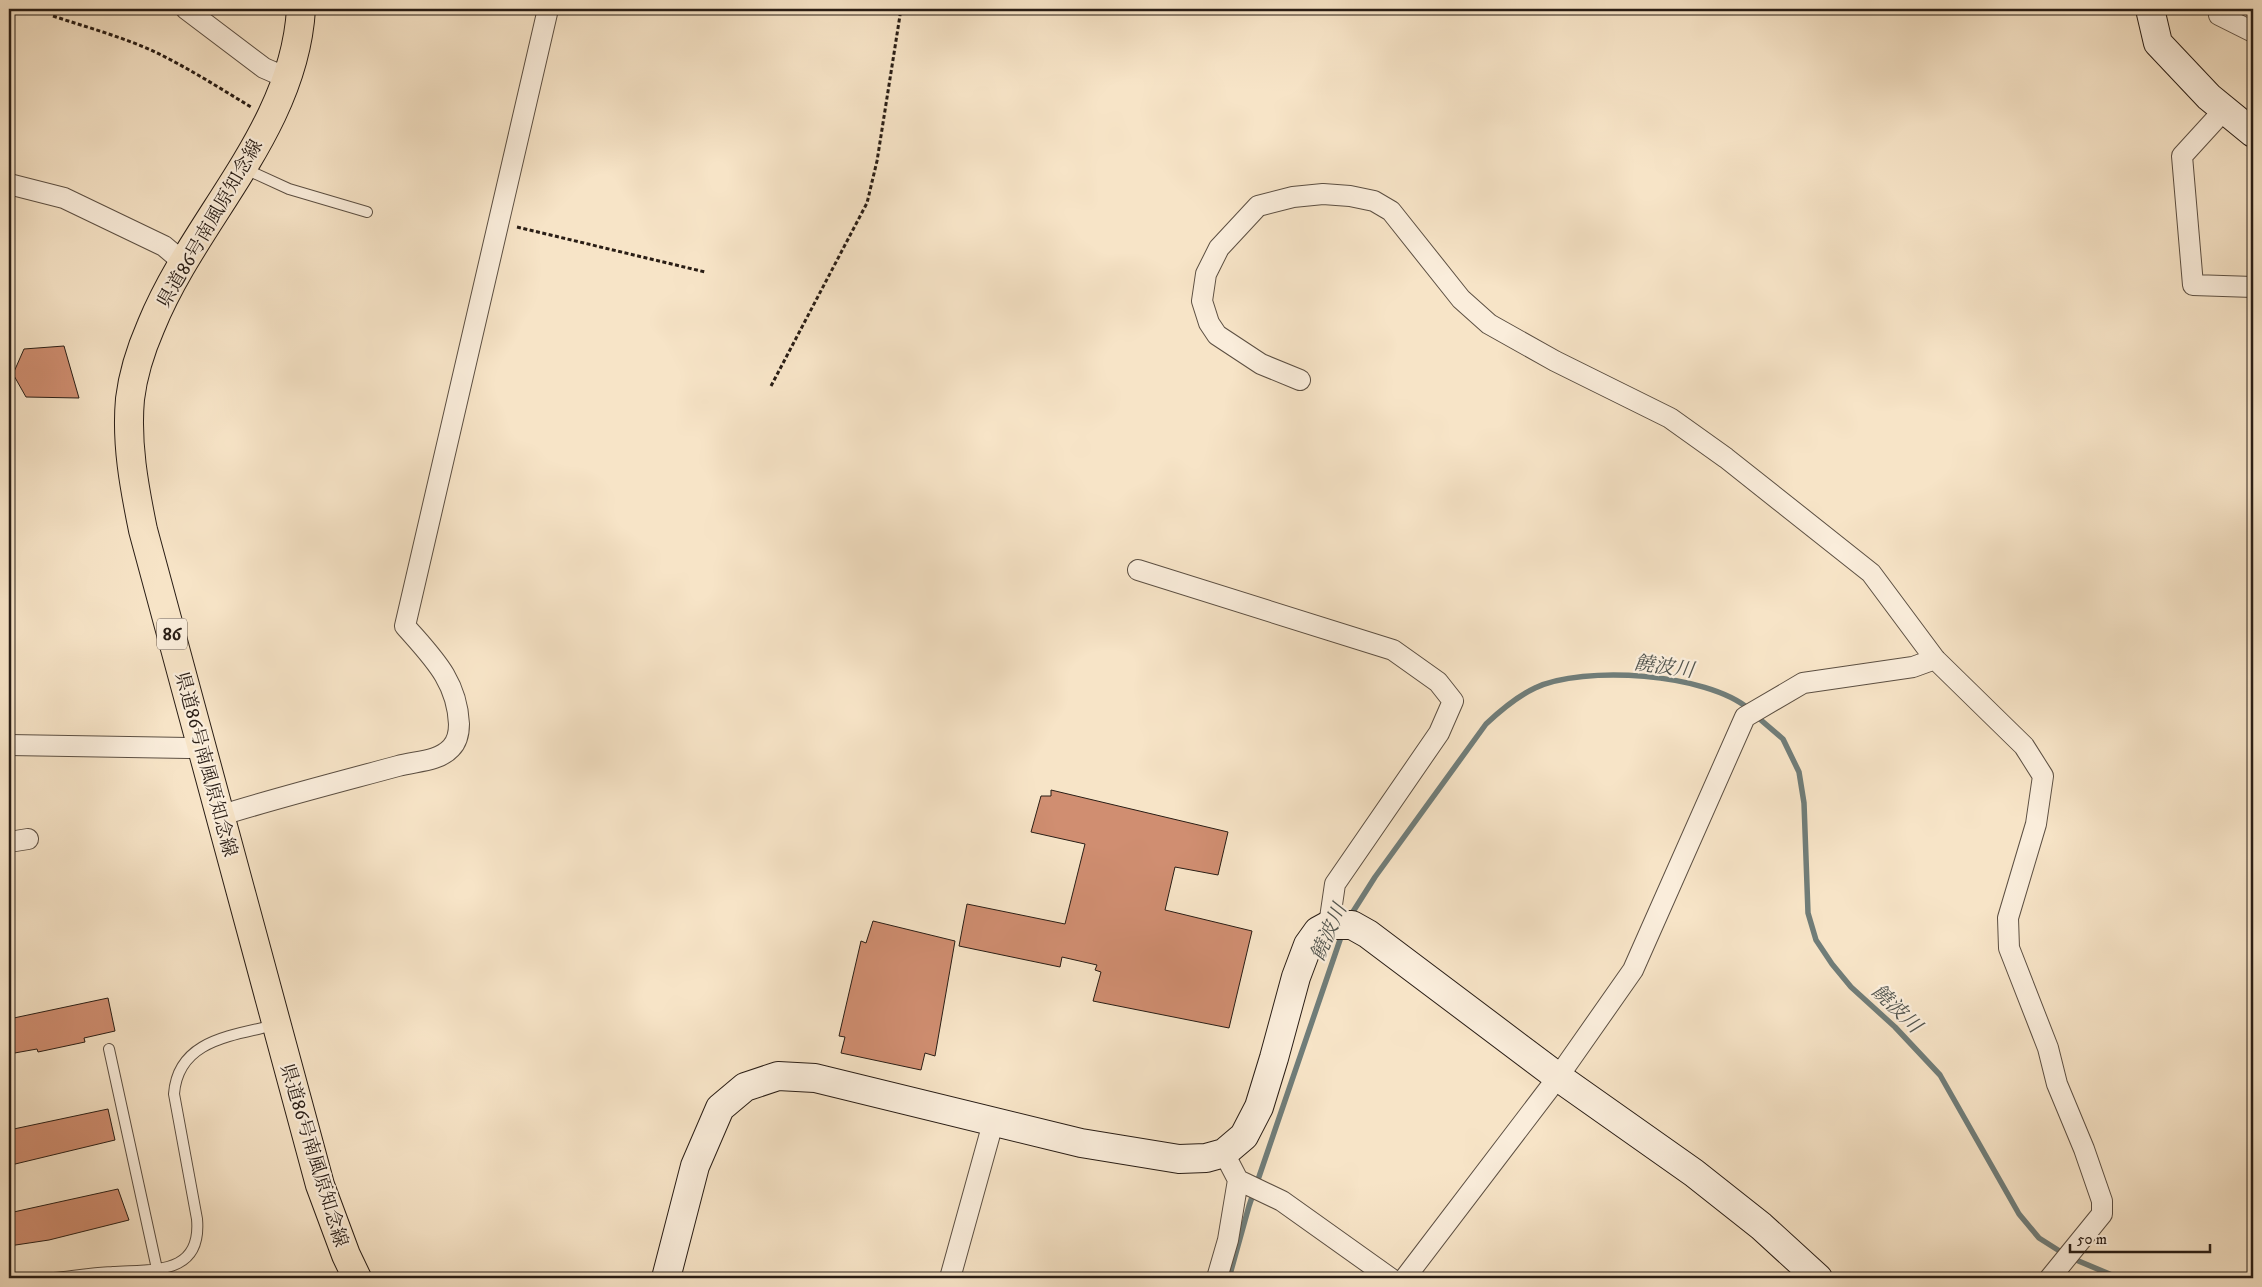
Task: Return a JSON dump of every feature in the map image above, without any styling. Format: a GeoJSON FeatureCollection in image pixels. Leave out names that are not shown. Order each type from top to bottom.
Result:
{"type":"FeatureCollection","features":[{"type":"Feature","properties":{"kind":"main road","name":"県道86号南風原知念線"},"geometry":{"type":"LineString","coordinates":[[301,9],[300,32],[287,78],[270,119],[183,262],[160,304],[142,347],[130,398],[129,448],[143,530],[222,815],[276,1025],[320,1185],[346,1256],[357,1278]]}},
{"type":"Feature","properties":{"kind":"street"},"geometry":{"type":"LineString","coordinates":[[186,9],[264,68],[287,78]]}},
{"type":"Feature","properties":{"kind":"street"},"geometry":{"type":"LineString","coordinates":[[222,815],[404,764],[438,757],[452,748],[459,732],[454,693],[442,668],[406,626],[548,9]]}},
{"type":"Feature","properties":{"kind":"street"},"geometry":{"type":"LineString","coordinates":[[2150,9],[2158,43],[2209,97],[2253,133]]}},
{"type":"Feature","properties":{"kind":"street"},"geometry":{"type":"LineString","coordinates":[[2218,9],[2219,15],[2253,32]]}},
{"type":"Feature","properties":{"kind":"street"},"geometry":{"type":"LineString","coordinates":[[2224,110],[2182,156],[2193,285],[2253,287]]}},
{"type":"Feature","properties":{"kind":"street"},"geometry":{"type":"LineString","coordinates":[[9,184],[64,198],[164,246],[183,262]]}},
{"type":"Feature","properties":{"kind":"street"},"geometry":{"type":"LineString","coordinates":[[1300,380],[1261,364],[1217,335],[1209,323],[1202,301],[1206,274],[1219,248],[1258,206],[1293,197],[1323,194],[1350,196],[1374,201],[1391,211],[1461,299],[1490,324],[1555,361],[1670,418],[1726,458],[1871,573],[1935,659],[2024,746],[2043,776],[2036,824],[2008,918],[2009,948],[2048,1048],[2057,1084],[2084,1149],[2102,1201],[2102,1214],[2050,1278]]}},
{"type":"Feature","properties":{"kind":"street"},"geometry":{"type":"LineString","coordinates":[[1138,570],[1393,650],[1438,682],[1454,701],[1439,733],[1335,884],[1329,925]]}},
{"type":"Feature","properties":{"kind":"street"},"geometry":{"type":"LineString","coordinates":[[1405,1278],[1558,1076],[1633,970],[1745,717],[1803,683],[1913,667],[1935,659]]}},
{"type":"Feature","properties":{"kind":"street"},"geometry":{"type":"LineString","coordinates":[[9,745],[203,747]]}},
{"type":"Feature","properties":{"kind":"street"},"geometry":{"type":"LineString","coordinates":[[666,1278],[695,1166],[720,1108],[745,1087],[778,1076],[815,1078],[1081,1143],[1179,1159],[1206,1158],[1224,1153],[1244,1136],[1259,1107],[1296,977],[1308,945],[1318,931],[1329,925],[1352,925],[1368,934],[1558,1076],[1694,1173],[1761,1226],[1818,1278]]}},
{"type":"Feature","properties":{"kind":"street"},"geometry":{"type":"LineString","coordinates":[[950,1278],[993,1123]]}},
{"type":"Feature","properties":{"kind":"street"},"geometry":{"type":"LineString","coordinates":[[1224,1153],[1244,1184],[1282,1201],[1390,1278]]}},
{"type":"Feature","properties":{"kind":"street"},"geometry":{"type":"LineString","coordinates":[[1217,1278],[1244,1184]]}},
{"type":"Feature","properties":{"kind":"lane"},"geometry":{"type":"LineString","coordinates":[[242,167],[289,189],[367,212]]}},
{"type":"Feature","properties":{"kind":"lane"},"geometry":{"type":"LineString","coordinates":[[54,1278],[94,1273],[171,1268],[194,1250],[199,1235],[193,1188],[174,1094],[181,1067],[190,1055],[203,1045],[276,1025]]}},
{"type":"Feature","properties":{"kind":"lane"},"geometry":{"type":"LineString","coordinates":[[109,1049],[157,1269]]}},
{"type":"Feature","properties":{"kind":"path"},"geometry":{"type":"LineString","coordinates":[[771,386],[867,203],[877,161],[901,9]]}},
{"type":"Feature","properties":{"kind":"path"},"geometry":{"type":"LineString","coordinates":[[53,16],[117,36],[151,50],[195,73],[270,119]]}},
{"type":"Feature","properties":{"kind":"path"},"geometry":{"type":"LineString","coordinates":[[499,223],[705,272]]}},
{"type":"Feature","properties":{"kind":"building"},"geometry":{"type":"Polygon","coordinates":[[[64,346],[79,398],[26,397],[13,374],[24,349],[64,346]]]}},
{"type":"Feature","properties":{"kind":"building"},"geometry":{"type":"Polygon","coordinates":[[[1051,790],[1228,832],[1218,875],[1175,867],[1165,910],[1252,931],[1229,1028],[1093,1001],[1101,972],[1095,970],[1097,965],[1062,957],[1060,967],[959,946],[967,904],[1065,924],[1085,844],[1031,832],[1041,796],[1051,796],[1051,790]]]}},
{"type":"Feature","properties":{"kind":"building"},"geometry":{"type":"Polygon","coordinates":[[[873,921],[955,941],[935,1056],[925,1053],[921,1070],[841,1053],[845,1037],[839,1036],[861,941],[866,943],[873,921]]]}},
{"type":"Feature","properties":{"kind":"building"},"geometry":{"type":"Polygon","coordinates":[[[108,998],[115,1031],[84,1038],[85,1042],[38,1052],[37,1049],[9,1054],[9,1019],[108,998]]]}},
{"type":"Feature","properties":{"kind":"building"},"geometry":{"type":"Polygon","coordinates":[[[108,1109],[115,1140],[11,1165],[9,1130],[108,1109]]]}},
{"type":"Feature","properties":{"kind":"building"},"geometry":{"type":"Polygon","coordinates":[[[118,1189],[129,1220],[49,1240],[9,1246],[9,1213],[118,1189]]]}},
{"type":"Feature","properties":{"kind":"waterway","name":"饒波川"},"geometry":{"type":"LineString","coordinates":[[1349,918],[1375,877],[1486,724],[1521,695],[1556,681],[1613,675],[1644,676],[1675,680],[1705,687],[1730,697],[1749,709]]}},
{"type":"Feature","properties":{"kind":"waterway","name":"饒波川"},"geometry":{"type":"LineString","coordinates":[[1755,715],[1783,739],[1799,772],[1804,803],[1808,913],[1816,940],[1832,964],[1851,987],[1895,1027],[1940,1075],[2019,1214],[2039,1238],[2069,1257],[2119,1278]]}},
{"type":"Feature","properties":{"kind":"waterway","name":"饒波川"},"geometry":{"type":"LineString","coordinates":[[1229,1278],[1249,1206],[1342,934]]}}]}
